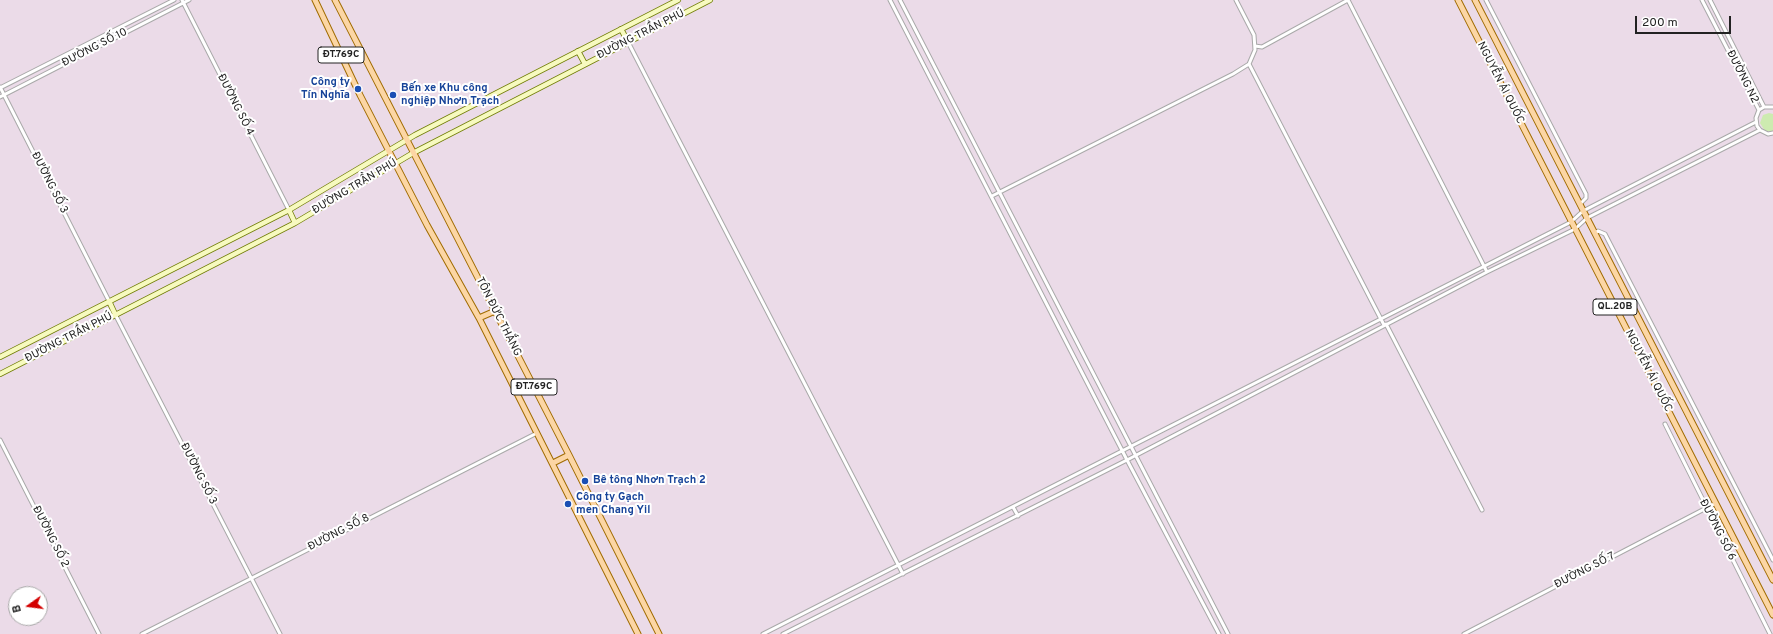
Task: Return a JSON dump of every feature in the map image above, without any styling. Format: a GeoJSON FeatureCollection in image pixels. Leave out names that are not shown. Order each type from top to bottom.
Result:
{"type":"FeatureCollection","features":[{"type":"Feature","properties":{"kind":"main road","name":"TÔN ĐỨC THẮNG"},"geometry":{"type":"LineString","coordinates":[[315,0],[395,163],[427,225],[479,318],[638,634]]}},
{"type":"Feature","properties":{"kind":"main road","name":"TÔN ĐỨC THẮNG"},"geometry":{"type":"LineString","coordinates":[[335,0],[569,455],[659,634]]}},
{"type":"Feature","properties":{"kind":"main road","name":"ĐƯỜNG TRẦN PHÚ"},"geometry":{"type":"LineString","coordinates":[[0,357],[289,210],[407,140],[678,0]]}},
{"type":"Feature","properties":{"kind":"main road","name":"ĐƯỜNG TRẦN PHÚ"},"geometry":{"type":"LineString","coordinates":[[0,374],[295,223],[413,153],[710,0]]}},
{"type":"Feature","properties":{"kind":"main road","name":"NGUYỄN ÁI QUỐC"},"geometry":{"type":"LineString","coordinates":[[1458,0],[1773,615]]}},
{"type":"Feature","properties":{"kind":"main road","name":"NGUYỄN ÁI QUỐC"},"geometry":{"type":"LineString","coordinates":[[1475,0],[1771,571],[1773,580]]}},
{"type":"Feature","properties":{"kind":"main road"},"geometry":{"type":"LineString","coordinates":[[621,29],[628,42]]}},
{"type":"Feature","properties":{"kind":"main road"},"geometry":{"type":"LineString","coordinates":[[578,51],[585,64]]}},
{"type":"Feature","properties":{"kind":"main road"},"geometry":{"type":"LineString","coordinates":[[289,210],[295,223]]}},
{"type":"Feature","properties":{"kind":"main road"},"geometry":{"type":"LineString","coordinates":[[109,301],[115,314]]}},
{"type":"Feature","properties":{"kind":"main road"},"geometry":{"type":"LineString","coordinates":[[479,318],[495,311]]}},
{"type":"Feature","properties":{"kind":"main road"},"geometry":{"type":"LineString","coordinates":[[553,463],[569,455]]}},
{"type":"Feature","properties":{"kind":"street","name":"ĐƯỜNG SỐ 10"},"geometry":{"type":"LineString","coordinates":[[0,88],[174,0]]}},
{"type":"Feature","properties":{"kind":"street","name":"ĐƯỜNG SỐ 10"},"geometry":{"type":"LineString","coordinates":[[0,97],[183,1],[190,0]]}},
{"type":"Feature","properties":{"kind":"street"},"geometry":{"type":"LineString","coordinates":[[890,0],[1127,460],[1220,634]]}},
{"type":"Feature","properties":{"kind":"street"},"geometry":{"type":"LineString","coordinates":[[900,0],[1228,634]]}},
{"type":"Feature","properties":{"kind":"street"},"geometry":{"type":"LineString","coordinates":[[992,196],[1233,74],[1249,64],[1254,54],[1254,35],[1236,0]]}},
{"type":"Feature","properties":{"kind":"street"},"geometry":{"type":"LineString","coordinates":[[1255,46],[1262,47],[1348,0],[1487,272]]}},
{"type":"Feature","properties":{"kind":"street"},"geometry":{"type":"LineString","coordinates":[[1486,0],[1586,194],[1586,198],[1580,204]]}},
{"type":"Feature","properties":{"kind":"street","name":"ĐƯỜNG N2"},"geometry":{"type":"LineString","coordinates":[[1702,0],[1759,110]]}},
{"type":"Feature","properties":{"kind":"street","name":"ĐƯỜNG N2"},"geometry":{"type":"LineString","coordinates":[[1710,0],[1764,107]]}},
{"type":"Feature","properties":{"kind":"street","name":"ĐƯỜNG SỐ 4"},"geometry":{"type":"LineString","coordinates":[[183,1],[289,210]]}},
{"type":"Feature","properties":{"kind":"street"},"geometry":{"type":"LineString","coordinates":[[628,42],[903,574]]}},
{"type":"Feature","properties":{"kind":"street"},"geometry":{"type":"LineString","coordinates":[[919,56],[927,51]]}},
{"type":"Feature","properties":{"kind":"street"},"geometry":{"type":"LineString","coordinates":[[1249,64],[1380,319],[1385,324],[1482,510]]}},
{"type":"Feature","properties":{"kind":"street","name":"ĐƯỜNG SỐ 3"},"geometry":{"type":"LineString","coordinates":[[0,88],[109,301]]}},
{"type":"Feature","properties":{"kind":"street"},"geometry":{"type":"LineString","coordinates":[[1773,107],[1764,107],[1759,110],[1756,118],[1756,122],[1760,130],[1773,134]]}},
{"type":"Feature","properties":{"kind":"street"},"geometry":{"type":"LineString","coordinates":[[763,634],[1571,222],[1584,211],[1756,122]]}},
{"type":"Feature","properties":{"kind":"street"},"geometry":{"type":"LineString","coordinates":[[783,634],[1018,516],[1385,324],[1575,229],[1587,218],[1760,130]]}},
{"type":"Feature","properties":{"kind":"street"},"geometry":{"type":"LineString","coordinates":[[1595,233],[1598,231],[1605,234],[1773,560]]}},
{"type":"Feature","properties":{"kind":"street"},"geometry":{"type":"LineString","coordinates":[[1595,309],[1612,301]]}},
{"type":"Feature","properties":{"kind":"street","name":"ĐƯỜNG SỐ 3"},"geometry":{"type":"LineString","coordinates":[[115,314],[280,634]]}},
{"type":"Feature","properties":{"kind":"street"},"geometry":{"type":"LineString","coordinates":[[1056,320],[1063,316]]}},
{"type":"Feature","properties":{"kind":"street","name":"ĐƯỜNG SỐ 6"},"geometry":{"type":"LineString","coordinates":[[1665,424],[1770,634]]}},
{"type":"Feature","properties":{"kind":"street","name":"ĐƯỜNG SỐ 8"},"geometry":{"type":"LineString","coordinates":[[142,634],[537,433]]}},
{"type":"Feature","properties":{"kind":"street","name":"ĐƯỜNG SỐ 2"},"geometry":{"type":"LineString","coordinates":[[0,440],[99,634]]}},
{"type":"Feature","properties":{"kind":"street","name":"ĐƯỜNG SỐ 7"},"geometry":{"type":"LineString","coordinates":[[1464,634],[1716,503]]}},
{"type":"Feature","properties":{"kind":"street"},"geometry":{"type":"LineString","coordinates":[[1013,507],[1018,516]]}},
{"type":"Feature","properties":{"kind":"street"},"geometry":{"type":"LineString","coordinates":[[800,615],[804,624]]}},
{"type":"Feature","properties":{"kind":"shaded area"},"geometry":{"type":"Polygon","coordinates":[[[0,0],[1773,0],[1773,634],[0,634],[0,0]]]}},
{"type":"Feature","properties":{"kind":"green space"},"geometry":{"type":"Polygon","coordinates":[[[1769,113],[1773,114],[1773,131],[1765,131],[1760,123],[1763,115],[1769,113]]]}},
{"type":"Feature","properties":{"kind":"place","name":"Công ty Tín Nghĩa"},"geometry":{"type":"Point","coordinates":[358,89]}},
{"type":"Feature","properties":{"kind":"place","name":"Bến xe Khu công nghiệp Nhơn Trạch"},"geometry":{"type":"Point","coordinates":[393,95]}},
{"type":"Feature","properties":{"kind":"place","name":"Bê tông Nhơn Trạch 2"},"geometry":{"type":"Point","coordinates":[585,481]}},
{"type":"Feature","properties":{"kind":"place","name":"Công ty Gạch men Chang Yil"},"geometry":{"type":"Point","coordinates":[568,504]}}]}
